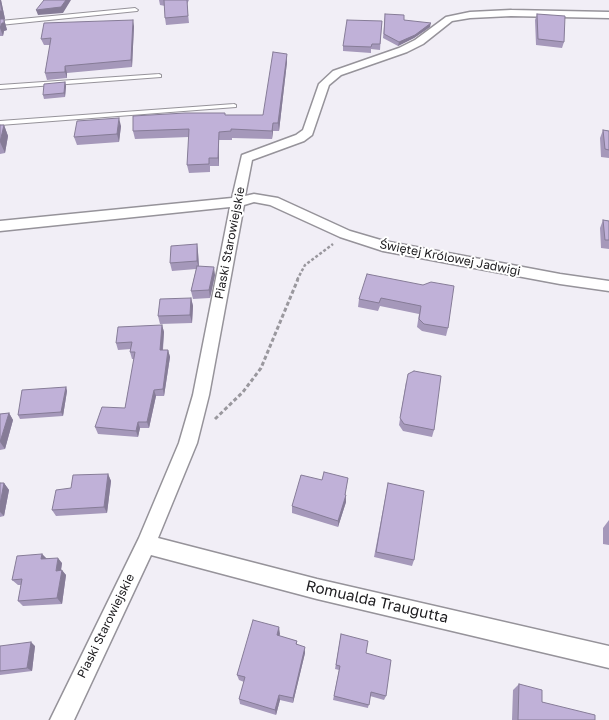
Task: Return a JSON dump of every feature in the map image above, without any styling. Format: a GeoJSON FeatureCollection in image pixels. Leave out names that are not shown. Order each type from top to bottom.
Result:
{"type":"FeatureCollection","features":[{"type":"Feature","properties":{"kind":"street","name":"Piaski Starowiejskie"},"geometry":{"type":"LineString","coordinates":[[62,720],[146,544],[188,443],[201,395],[246,158],[300,138],[308,132],[324,84],[337,73],[403,50],[419,42],[449,19],[511,12],[609,15]]}},
{"type":"Feature","properties":{"kind":"street","name":"Świętej Królowej Jadwigi"},"geometry":{"type":"LineString","coordinates":[[0,226],[237,202],[254,198],[274,201],[345,234],[382,246],[560,280],[609,286]]}},
{"type":"Feature","properties":{"kind":"street","name":"Romualda Traugutta"},"geometry":{"type":"LineString","coordinates":[[146,544],[317,589],[609,657]]}},
{"type":"Feature","properties":{"kind":"lane"},"geometry":{"type":"LineString","coordinates":[[0,23],[135,10]]}},
{"type":"Feature","properties":{"kind":"lane"},"geometry":{"type":"LineString","coordinates":[[0,87],[159,76]]}},
{"type":"Feature","properties":{"kind":"lane"},"geometry":{"type":"LineString","coordinates":[[0,124],[234,106]]}},
{"type":"Feature","properties":{"kind":"path"},"geometry":{"type":"LineString","coordinates":[[212,421],[243,392],[261,368],[293,289],[305,265],[345,234]]}},
{"type":"Feature","properties":{"kind":"building"},"geometry":{"type":"Polygon","coordinates":[[[44,0],[66,0],[61,7],[36,10],[44,0]]]}},
{"type":"Feature","properties":{"kind":"building"},"geometry":{"type":"Polygon","coordinates":[[[164,0],[187,0],[188,16],[165,18],[164,0]]]}},
{"type":"Feature","properties":{"kind":"building"},"geometry":{"type":"Polygon","coordinates":[[[385,14],[404,15],[404,20],[431,23],[415,35],[399,42],[384,34],[385,14]]]}},
{"type":"Feature","properties":{"kind":"building"},"geometry":{"type":"Polygon","coordinates":[[[537,14],[565,16],[564,42],[538,39],[537,14]]]}},
{"type":"Feature","properties":{"kind":"building"},"geometry":{"type":"Polygon","coordinates":[[[0,19],[4,19],[4,23],[2,23],[0,28],[0,19]]]}},
{"type":"Feature","properties":{"kind":"building"},"geometry":{"type":"Polygon","coordinates":[[[133,20],[131,60],[65,66],[65,72],[45,73],[51,38],[41,39],[44,23],[133,20]]]}},
{"type":"Feature","properties":{"kind":"building"},"geometry":{"type":"Polygon","coordinates":[[[347,20],[382,21],[380,44],[372,44],[371,47],[343,46],[347,20]]]}},
{"type":"Feature","properties":{"kind":"building"},"geometry":{"type":"Polygon","coordinates":[[[273,52],[287,54],[278,123],[273,123],[272,131],[231,129],[231,131],[219,132],[218,158],[209,158],[209,164],[187,165],[189,129],[133,131],[133,116],[185,113],[263,115],[273,52]]]}},
{"type":"Feature","properties":{"kind":"building"},"geometry":{"type":"Polygon","coordinates":[[[65,82],[64,93],[43,95],[44,84],[65,82]]]}},
{"type":"Feature","properties":{"kind":"building"},"geometry":{"type":"Polygon","coordinates":[[[119,118],[117,134],[74,137],[77,121],[119,118]]]}},
{"type":"Feature","properties":{"kind":"building"},"geometry":{"type":"Polygon","coordinates":[[[0,125],[4,125],[0,142],[0,125]]]}},
{"type":"Feature","properties":{"kind":"building"},"geometry":{"type":"Polygon","coordinates":[[[603,130],[609,131],[609,150],[605,149],[603,130]]]}},
{"type":"Feature","properties":{"kind":"building"},"geometry":{"type":"Polygon","coordinates":[[[603,220],[609,221],[609,240],[605,240],[603,220]]]}},
{"type":"Feature","properties":{"kind":"building"},"geometry":{"type":"Polygon","coordinates":[[[197,244],[197,261],[170,263],[171,246],[197,244]]]}},
{"type":"Feature","properties":{"kind":"building"},"geometry":{"type":"Polygon","coordinates":[[[197,266],[214,267],[209,290],[191,291],[197,266]]]}},
{"type":"Feature","properties":{"kind":"building"},"geometry":{"type":"Polygon","coordinates":[[[367,274],[423,285],[431,282],[454,286],[448,328],[424,324],[419,319],[421,306],[381,298],[379,303],[359,299],[367,274]]]}},
{"type":"Feature","properties":{"kind":"building"},"geometry":{"type":"Polygon","coordinates":[[[191,298],[190,315],[158,316],[160,299],[191,298]]]}},
{"type":"Feature","properties":{"kind":"building"},"geometry":{"type":"Polygon","coordinates":[[[162,325],[160,350],[168,350],[163,389],[154,390],[147,422],[138,422],[136,431],[95,427],[102,407],[125,408],[135,352],[130,352],[132,342],[116,343],[118,327],[162,325]]]}},
{"type":"Feature","properties":{"kind":"building"},"geometry":{"type":"Polygon","coordinates":[[[414,371],[441,376],[434,430],[404,424],[400,418],[408,374],[414,371]]]}},
{"type":"Feature","properties":{"kind":"building"},"geometry":{"type":"Polygon","coordinates":[[[66,387],[61,412],[18,415],[22,390],[66,387]]]}},
{"type":"Feature","properties":{"kind":"building"},"geometry":{"type":"Polygon","coordinates":[[[9,413],[0,442],[0,414],[9,413]]]}},
{"type":"Feature","properties":{"kind":"building"},"geometry":{"type":"Polygon","coordinates":[[[324,472],[348,478],[346,495],[338,521],[292,506],[301,475],[322,480],[324,472]]]}},
{"type":"Feature","properties":{"kind":"building"},"geometry":{"type":"Polygon","coordinates":[[[108,474],[104,507],[52,510],[56,490],[71,488],[73,475],[108,474]]]}},
{"type":"Feature","properties":{"kind":"building"},"geometry":{"type":"Polygon","coordinates":[[[0,483],[4,483],[0,504],[0,483]]]}},
{"type":"Feature","properties":{"kind":"building"},"geometry":{"type":"Polygon","coordinates":[[[388,483],[424,491],[414,560],[376,552],[388,483]]]}},
{"type":"Feature","properties":{"kind":"building"},"geometry":{"type":"Polygon","coordinates":[[[42,554],[41,559],[58,558],[56,571],[62,570],[57,598],[18,601],[22,579],[12,580],[17,556],[42,554]]]}},
{"type":"Feature","properties":{"kind":"building"},"geometry":{"type":"Polygon","coordinates":[[[253,620],[279,627],[277,635],[297,641],[296,644],[305,647],[293,698],[279,695],[275,710],[239,699],[245,677],[237,675],[253,620]]]}},
{"type":"Feature","properties":{"kind":"building"},"geometry":{"type":"Polygon","coordinates":[[[341,634],[368,641],[366,653],[391,660],[386,696],[371,692],[369,705],[334,696],[340,666],[336,665],[341,634]]]}},
{"type":"Feature","properties":{"kind":"building"},"geometry":{"type":"Polygon","coordinates":[[[31,642],[27,668],[0,671],[0,646],[31,642]]]}},
{"type":"Feature","properties":{"kind":"building"},"geometry":{"type":"Polygon","coordinates":[[[519,684],[542,690],[542,702],[595,715],[595,720],[518,720],[519,684]]]}}]}
